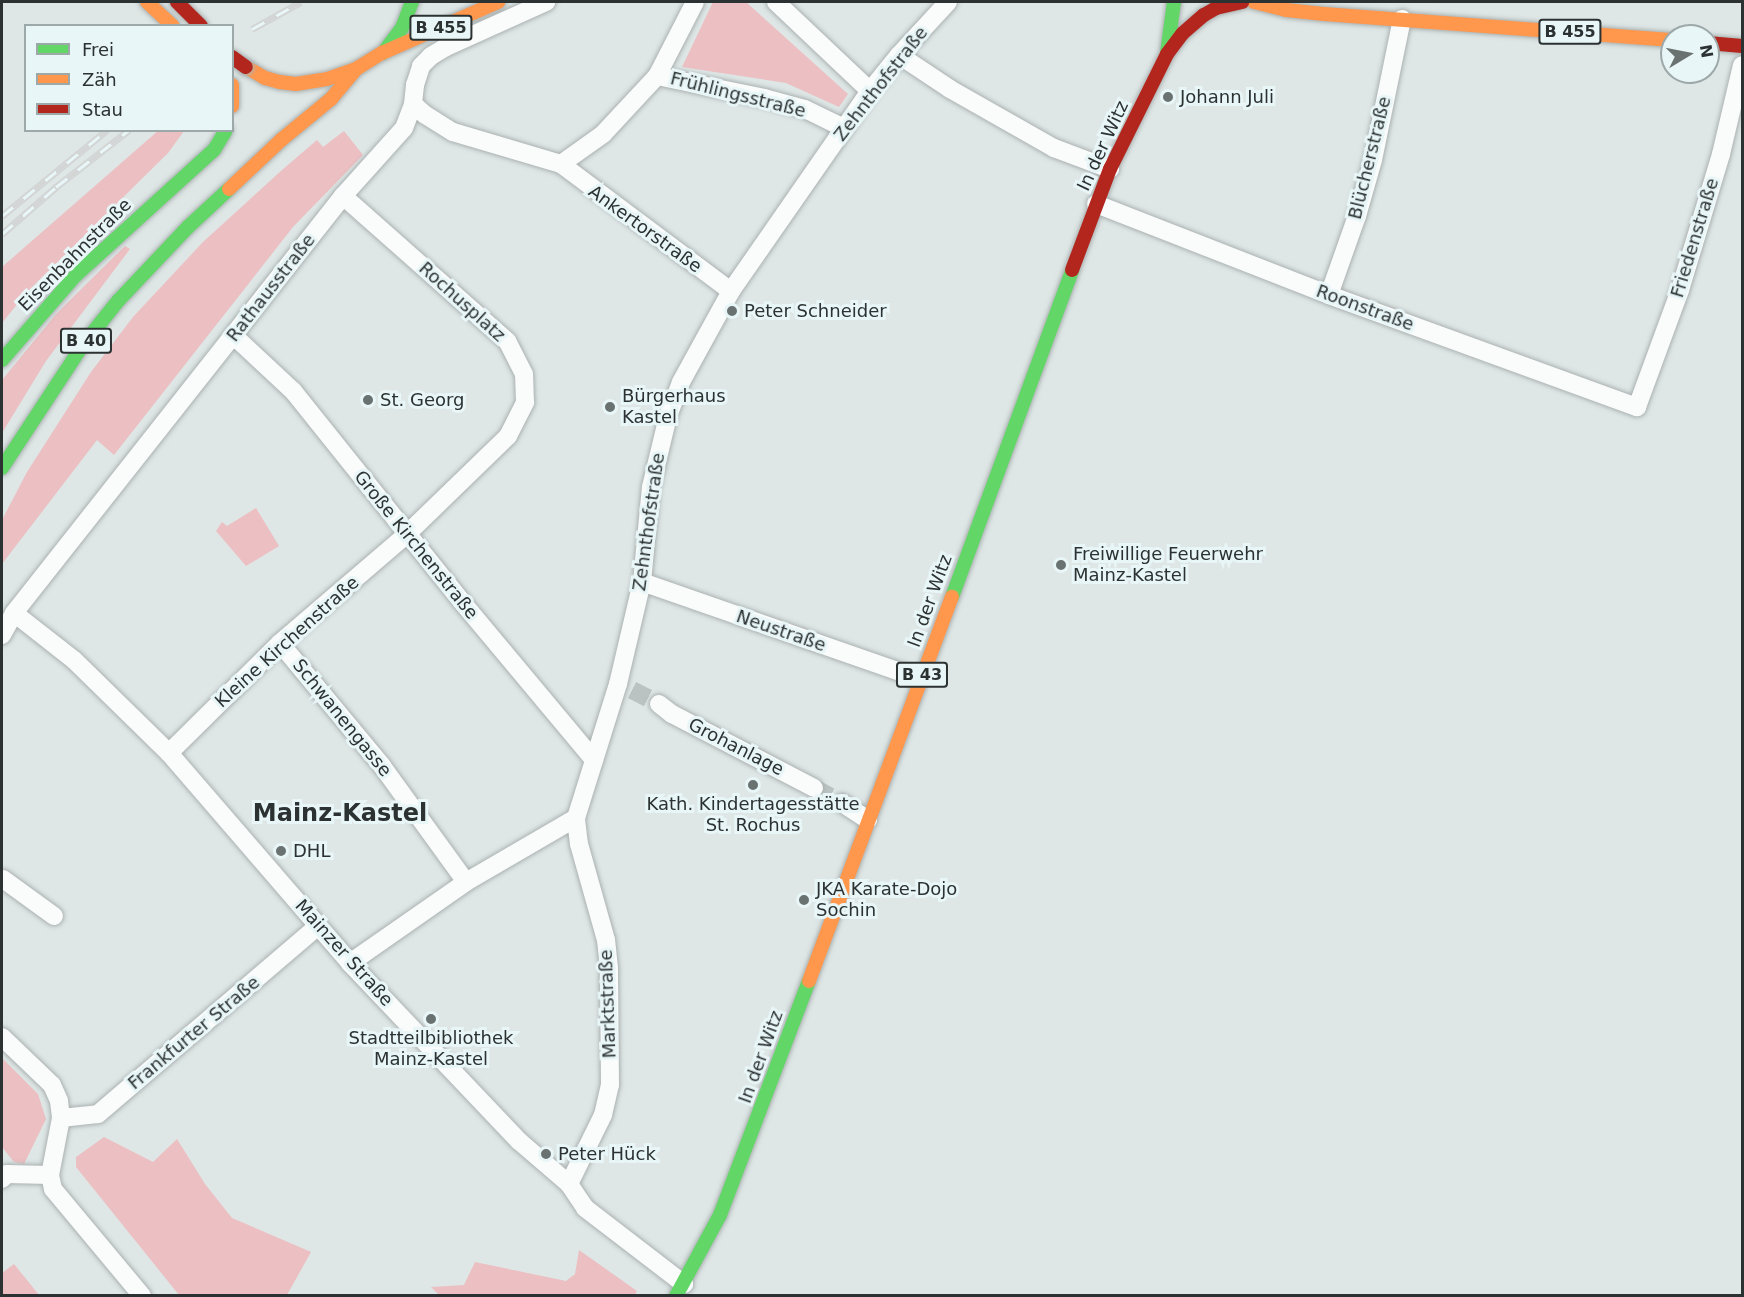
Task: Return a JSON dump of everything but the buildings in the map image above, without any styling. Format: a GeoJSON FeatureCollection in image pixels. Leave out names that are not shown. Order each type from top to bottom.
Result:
{"type":"FeatureCollection","features":[{"type":"Feature","properties":{"kind":"main road","name":"B 40"},"geometry":{"type":"LineString","coordinates":[[304,98],[322,82],[356,69],[382,53],[402,28],[412,2]]}},
{"type":"Feature","properties":{"kind":"main road","name":"B 455"},"geometry":{"type":"LineString","coordinates":[[382,53],[498,2]]}},
{"type":"Feature","properties":{"kind":"main road","name":"In der Witz"},"geometry":{"type":"LineString","coordinates":[[1167,54],[1174,2]]}},
{"type":"Feature","properties":{"kind":"main road","name":"In der Witz"},"geometry":{"type":"LineString","coordinates":[[680,1290],[720,1215],[735,1176],[1110,169],[1167,54],[1183,33],[1216,8],[1242,2]]}},
{"type":"Feature","properties":{"kind":"main road","name":"B 455"},"geometry":{"type":"LineString","coordinates":[[1248,2],[1260,2]]}},
{"type":"Feature","properties":{"kind":"main road","name":"B 455"},"geometry":{"type":"LineString","coordinates":[[1254,2],[1286,10],[1660,39]]}},
{"type":"Feature","properties":{"kind":"main road"},"geometry":{"type":"LineString","coordinates":[[150,4],[170,24]]}},
{"type":"Feature","properties":{"kind":"main road"},"geometry":{"type":"LineString","coordinates":[[182,4],[199,24]]}},
{"type":"Feature","properties":{"kind":"main road","name":"B 455"},"geometry":{"type":"LineString","coordinates":[[1428,6],[1476,25]]}},
{"type":"Feature","properties":{"kind":"main road"},"geometry":{"type":"LineString","coordinates":[[1720,44],[1743,46]]}},
{"type":"Feature","properties":{"kind":"main road","name":"B 40"},"geometry":{"type":"LineString","coordinates":[[234,58],[265,78],[280,82],[322,82]]}},
{"type":"Feature","properties":{"kind":"main road","name":"B 40"},"geometry":{"type":"LineString","coordinates":[[2,468],[82,346],[118,302],[188,227],[281,140],[331,99],[356,69]]}},
{"type":"Feature","properties":{"kind":"main road","name":"Eisenbahnstraße"},"geometry":{"type":"LineString","coordinates":[[2,360],[76,274],[214,150],[225,132]]}},
{"type":"Feature","properties":{"kind":"main road","name":"Eisenbahnstraße"},"geometry":{"type":"LineString","coordinates":[[179,180],[201,144]]}},
{"type":"Feature","properties":{"kind":"main road","name":"B 40"},"geometry":{"type":"LineString","coordinates":[[188,227],[194,214],[230,168]]}},
{"type":"Feature","properties":{"kind":"street","name":"Rathausstraße"},"geometry":{"type":"LineString","coordinates":[[2,635],[14,613],[343,196],[404,128],[413,104],[417,76],[421,66],[431,56],[546,2]]}},
{"type":"Feature","properties":{"kind":"street"},"geometry":{"type":"LineString","coordinates":[[657,76],[695,2]]}},
{"type":"Feature","properties":{"kind":"street"},"geometry":{"type":"LineString","coordinates":[[776,2],[870,91]]}},
{"type":"Feature","properties":{"kind":"street","name":"Zehnthofstraße"},"geometry":{"type":"LineString","coordinates":[[576,818],[594,760],[625,687],[642,582],[651,487],[668,416],[681,382],[730,291],[844,128],[899,55],[948,2]]}},
{"type":"Feature","properties":{"kind":"street","name":"Blücherstraße"},"geometry":{"type":"LineString","coordinates":[[1329,295],[1357,216],[1373,160],[1402,19]]}},
{"type":"Feature","properties":{"kind":"street"},"geometry":{"type":"LineString","coordinates":[[899,55],[950,90],[1044,142],[1110,169]]}},
{"type":"Feature","properties":{"kind":"street","name":"Friedenstraße"},"geometry":{"type":"LineString","coordinates":[[1637,407],[1680,290],[1721,154],[1743,65]]}},
{"type":"Feature","properties":{"kind":"street","name":"Frühlingsstraße"},"geometry":{"type":"LineString","coordinates":[[558,164],[603,134],[657,76],[774,100],[805,109],[844,128]]}},
{"type":"Feature","properties":{"kind":"street","name":"Ankertorstraße"},"geometry":{"type":"LineString","coordinates":[[413,104],[424,114],[453,132],[523,151],[558,164],[730,291]]}},
{"type":"Feature","properties":{"kind":"street","name":"Rochusplatz"},"geometry":{"type":"LineString","coordinates":[[343,196],[507,341],[524,374],[525,402],[508,436],[407,534]]}},
{"type":"Feature","properties":{"kind":"street","name":"Roonstraße"},"geometry":{"type":"LineString","coordinates":[[1096,204],[1329,295],[1637,407]]}},
{"type":"Feature","properties":{"kind":"street","name":"Große Kirchenstraße"},"geometry":{"type":"LineString","coordinates":[[234,336],[293,391],[407,534],[594,760]]}},
{"type":"Feature","properties":{"kind":"street","name":"Kleine Kirchenstraße"},"geometry":{"type":"LineString","coordinates":[[169,753],[280,643],[407,534]]}},
{"type":"Feature","properties":{"kind":"street","name":"Neustraße"},"geometry":{"type":"LineString","coordinates":[[642,582],[920,679]]}},
{"type":"Feature","properties":{"kind":"street","name":"Mainzer Straße"},"geometry":{"type":"LineString","coordinates":[[14,613],[74,660],[169,753],[350,963],[519,1140],[569,1184],[585,1208],[680,1290]]}},
{"type":"Feature","properties":{"kind":"street","name":"Schwanengasse"},"geometry":{"type":"LineString","coordinates":[[280,643],[382,766],[466,882]]}},
{"type":"Feature","properties":{"kind":"street","name":"Grohanlage"},"geometry":{"type":"LineString","coordinates":[[659,704],[672,714],[814,788]]}},
{"type":"Feature","properties":{"kind":"street"},"geometry":{"type":"LineString","coordinates":[[842,803],[868,820]]}},
{"type":"Feature","properties":{"kind":"street"},"geometry":{"type":"LineString","coordinates":[[350,963],[466,882],[576,818]]}},
{"type":"Feature","properties":{"kind":"street","name":"Marktstraße"},"geometry":{"type":"LineString","coordinates":[[569,1184],[603,1115],[610,1085],[609,968],[606,940],[579,844],[576,818]]}},
{"type":"Feature","properties":{"kind":"street"},"geometry":{"type":"LineString","coordinates":[[2,880],[54,916]]}},
{"type":"Feature","properties":{"kind":"street","name":"Frankfurter Straße"},"geometry":{"type":"LineString","coordinates":[[61,1118],[98,1114],[318,926]]}},
{"type":"Feature","properties":{"kind":"street"},"geometry":{"type":"LineString","coordinates":[[2,1037],[52,1085],[59,1101],[61,1118],[50,1175],[53,1189],[142,1296]]}},
{"type":"Feature","properties":{"kind":"street"},"geometry":{"type":"LineString","coordinates":[[3,1173],[50,1175]]}},
{"type":"Feature","properties":{"kind":"shaded area"},"geometry":{"type":"Polygon","coordinates":[[[713,2],[746,2],[848,94],[839,107],[786,83],[682,67],[713,2]]]}},
{"type":"Feature","properties":{"kind":"shaded area"},"geometry":{"type":"Polygon","coordinates":[[[344,131],[363,155],[293,227],[114,455],[97,440],[2,564],[2,520],[27,472],[91,372],[133,317],[203,242],[282,170],[317,140],[323,147],[344,131]]]}},
{"type":"Feature","properties":{"kind":"shaded area"},"geometry":{"type":"Polygon","coordinates":[[[157,132],[183,132],[168,153],[27,292],[2,323],[2,267],[157,132]]]}},
{"type":"Feature","properties":{"kind":"shaded area"},"geometry":{"type":"Polygon","coordinates":[[[125,246],[130,249],[46,361],[2,433],[2,380],[56,314],[125,246]]]}},
{"type":"Feature","properties":{"kind":"shaded area"},"geometry":{"type":"Polygon","coordinates":[[[256,508],[279,546],[246,566],[216,531],[222,522],[227,526],[256,508]]]}},
{"type":"Feature","properties":{"kind":"shaded area"},"geometry":{"type":"Polygon","coordinates":[[[2,1058],[38,1094],[46,1119],[24,1164],[14,1162],[2,1147],[2,1058]]]}},
{"type":"Feature","properties":{"kind":"shaded area"},"geometry":{"type":"Polygon","coordinates":[[[104,1137],[153,1162],[177,1139],[205,1184],[232,1218],[311,1252],[287,1295],[179,1295],[76,1167],[76,1157],[104,1137]]]}},
{"type":"Feature","properties":{"kind":"shaded area"},"geometry":{"type":"Polygon","coordinates":[[[579,1250],[637,1291],[634,1296],[440,1296],[431,1287],[464,1285],[475,1262],[566,1281],[575,1274],[579,1250]]]}},
{"type":"Feature","properties":{"kind":"shaded area"},"geometry":{"type":"Polygon","coordinates":[[[14,1264],[39,1295],[2,1295],[2,1273],[14,1264]]]}},
{"type":"Feature","properties":{"kind":"tunnel"},"geometry":{"type":"LineString","coordinates":[[632,690],[659,704]]}},
{"type":"Feature","properties":{"kind":"tunnel"},"geometry":{"type":"LineString","coordinates":[[814,788],[842,803]]}},
{"type":"Feature","properties":{"kind":"railway"},"geometry":{"type":"LineString","coordinates":[[252,29],[301,2]]}},
{"type":"Feature","properties":{"kind":"railway"},"geometry":{"type":"LineString","coordinates":[[2,216],[105,132]]}},
{"type":"Feature","properties":{"kind":"railway"},"geometry":{"type":"LineString","coordinates":[[2,234],[56,187],[126,132]]}},
{"type":"Feature","properties":{"kind":"traffic: fast"},"geometry":{"type":"LineString","coordinates":[[383,53],[402,28],[412,2]]}},
{"type":"Feature","properties":{"kind":"traffic: fast"},"geometry":{"type":"LineString","coordinates":[[1167,53],[1174,2]]}},
{"type":"Feature","properties":{"kind":"traffic: fast"},"geometry":{"type":"LineString","coordinates":[[2,360],[76,275],[214,150],[225,132]]}},
{"type":"Feature","properties":{"kind":"traffic: fast"},"geometry":{"type":"LineString","coordinates":[[2,468],[82,346],[118,301],[188,227],[229,189]]}},
{"type":"Feature","properties":{"kind":"traffic: fast"},"geometry":{"type":"LineString","coordinates":[[952,597],[1072,270]]}},
{"type":"Feature","properties":{"kind":"traffic: fast"},"geometry":{"type":"LineString","coordinates":[[676,1296],[720,1215],[809,981]]}},
{"type":"Feature","properties":{"kind":"traffic: slow"},"geometry":{"type":"LineString","coordinates":[[147,2],[171,24]]}},
{"type":"Feature","properties":{"kind":"traffic: slow"},"geometry":{"type":"LineString","coordinates":[[246,67],[265,78],[280,82],[296,84],[327,79],[356,69],[382,53],[498,2]]}},
{"type":"Feature","properties":{"kind":"traffic: slow"},"geometry":{"type":"LineString","coordinates":[[1254,2],[1286,10],[1324,14],[1660,39]]}},
{"type":"Feature","properties":{"kind":"traffic: slow"},"geometry":{"type":"LineString","coordinates":[[229,189],[281,140],[331,99],[356,69]]}},
{"type":"Feature","properties":{"kind":"traffic: slow"},"geometry":{"type":"LineString","coordinates":[[809,981],[952,597]]}},
{"type":"Feature","properties":{"kind":"traffic: jam"},"geometry":{"type":"LineString","coordinates":[[177,2],[199,24]]}},
{"type":"Feature","properties":{"kind":"traffic: jam"},"geometry":{"type":"LineString","coordinates":[[1072,270],[1110,169],[1167,54],[1183,33],[1204,15],[1216,8],[1242,2]]}},
{"type":"Feature","properties":{"kind":"traffic: jam"},"geometry":{"type":"LineString","coordinates":[[1720,44],[1742,46]]}},
{"type":"Feature","properties":{"kind":"traffic: jam"},"geometry":{"type":"LineString","coordinates":[[234,58],[246,67]]}},
{"type":"Feature","properties":{"kind":"place","name":"Johann Juli"},"geometry":{"type":"Point","coordinates":[1168,97]}},
{"type":"Feature","properties":{"kind":"place","name":"Peter Schneider"},"geometry":{"type":"Point","coordinates":[732,311]}},
{"type":"Feature","properties":{"kind":"place","name":"St. Georg"},"geometry":{"type":"Point","coordinates":[368,400]}},
{"type":"Feature","properties":{"kind":"place","name":"Bürgerhaus Kastel"},"geometry":{"type":"Point","coordinates":[610,407]}},
{"type":"Feature","properties":{"kind":"place","name":"Freiwillige Feuerwehr Mainz-Kastel"},"geometry":{"type":"Point","coordinates":[1061,565]}},
{"type":"Feature","properties":{"kind":"place","name":"Kath. Kindertagesstätte St. Rochus"},"geometry":{"type":"Point","coordinates":[753,785]}},
{"type":"Feature","properties":{"kind":"place","name":"DHL"},"geometry":{"type":"Point","coordinates":[281,851]}},
{"type":"Feature","properties":{"kind":"place","name":"JKA Karate-Dojo Sochin"},"geometry":{"type":"Point","coordinates":[804,900]}},
{"type":"Feature","properties":{"kind":"place","name":"Stadtteilbibliothek Mainz-Kastel"},"geometry":{"type":"Point","coordinates":[431,1019]}},
{"type":"Feature","properties":{"kind":"place","name":"Peter Hück"},"geometry":{"type":"Point","coordinates":[546,1154]}},
{"type":"Feature","properties":{"kind":"district","name":"Mainz-Kastel"},"geometry":{"type":"Point","coordinates":[340,814]}}]}
